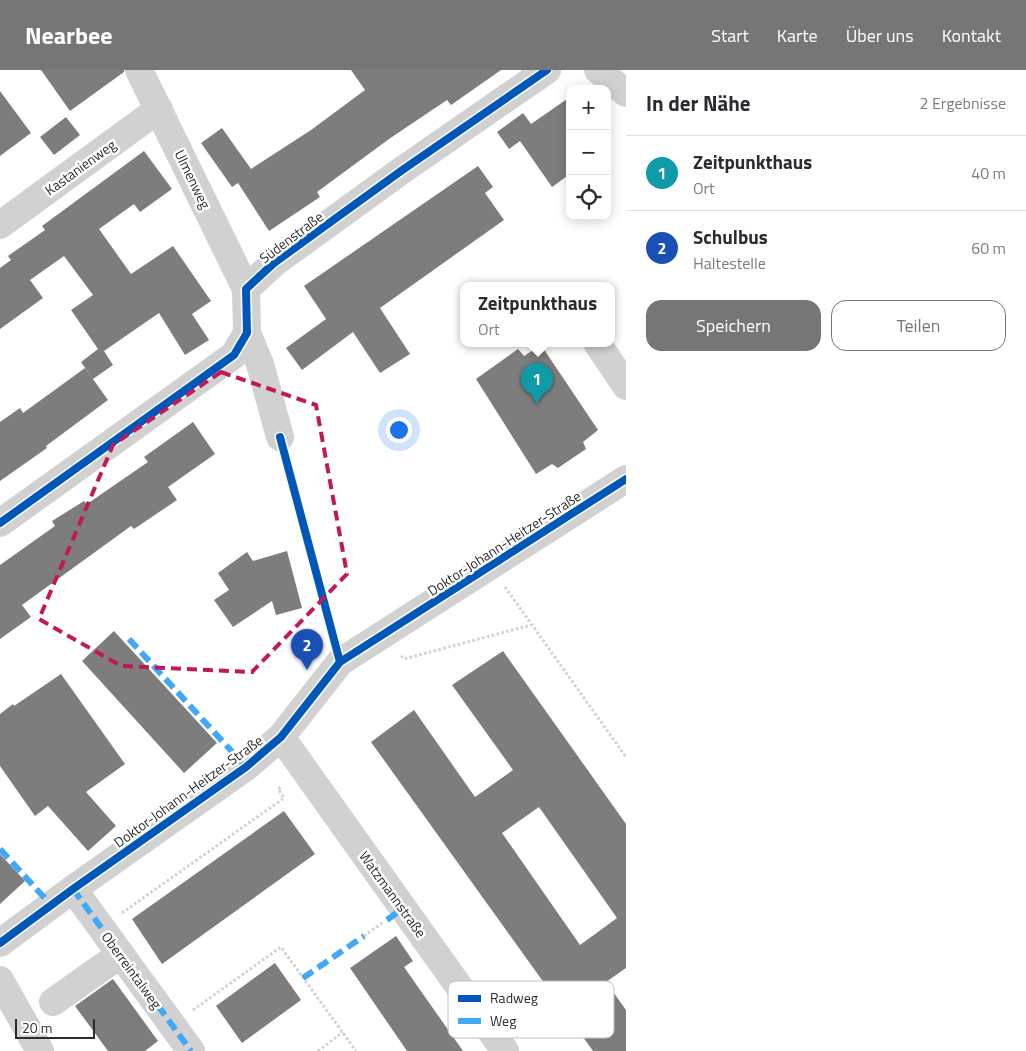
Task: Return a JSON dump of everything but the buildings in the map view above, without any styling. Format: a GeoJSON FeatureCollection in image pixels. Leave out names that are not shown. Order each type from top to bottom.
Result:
{"type":"FeatureCollection","features":[{"type":"Feature","properties":{"kind":"street","name":"Ulmenweg"},"geometry":{"type":"LineString","coordinates":[[139,70],[160,109],[246,289]]}},
{"type":"Feature","properties":{"kind":"street","name":"Südenstraße"},"geometry":{"type":"LineString","coordinates":[[246,289],[274,263],[401,171],[547,70]]}},
{"type":"Feature","properties":{"kind":"street"},"geometry":{"type":"LineString","coordinates":[[598,70],[626,93]]}},
{"type":"Feature","properties":{"kind":"street","name":"Kastanienweg"},"geometry":{"type":"LineString","coordinates":[[0,225],[160,109]]}},
{"type":"Feature","properties":{"kind":"street"},"geometry":{"type":"LineString","coordinates":[[246,289],[247,333],[260,364],[280,437]]}},
{"type":"Feature","properties":{"kind":"street"},"geometry":{"type":"LineString","coordinates":[[0,524],[234,355],[247,333]]}},
{"type":"Feature","properties":{"kind":"street"},"geometry":{"type":"LineString","coordinates":[[600,347],[626,386]]}},
{"type":"Feature","properties":{"kind":"street","name":"Doktor-Johann-Heitzer-Straße"},"geometry":{"type":"LineString","coordinates":[[0,943],[246,767],[281,737],[340,662],[626,479]]}},
{"type":"Feature","properties":{"kind":"street","name":"Watzmannstraße"},"geometry":{"type":"LineString","coordinates":[[281,737],[455,981]]}},
{"type":"Feature","properties":{"kind":"street","name":"Oberreintalweg"},"geometry":{"type":"LineString","coordinates":[[73,889],[191,1051]]}},
{"type":"Feature","properties":{"kind":"street"},"geometry":{"type":"LineString","coordinates":[[53,1002],[120,954]]}},
{"type":"Feature","properties":{"kind":"street"},"geometry":{"type":"LineString","coordinates":[[0,980],[40,1051]]}},
{"type":"Feature","properties":{"kind":"street","name":"Watzmannstraße"},"geometry":{"type":"LineString","coordinates":[[496,1038],[505,1051]]}},
{"type":"Feature","properties":{"kind":"path"},"geometry":{"type":"LineString","coordinates":[[490,566],[626,757]]}},
{"type":"Feature","properties":{"kind":"path"},"geometry":{"type":"LineString","coordinates":[[384,634],[404,660],[531,625]]}},
{"type":"Feature","properties":{"kind":"path"},"geometry":{"type":"LineString","coordinates":[[101,928],[284,798],[278,789],[304,769]]}},
{"type":"Feature","properties":{"kind":"path"},"geometry":{"type":"LineString","coordinates":[[364,936],[387,920]]}},
{"type":"Feature","properties":{"kind":"path"},"geometry":{"type":"LineString","coordinates":[[172,1025],[281,946],[356,1051]]}},
{"type":"Feature","properties":{"kind":"path"},"geometry":{"type":"LineString","coordinates":[[318,1051],[343,1032]]}},
{"type":"Feature","properties":{"kind":"highlighted area"},"geometry":{"type":"Polygon","coordinates":[[[221,372],[316,405],[347,574],[252,672],[121,666],[39,619],[113,445],[221,372]]]}},
{"type":"Feature","properties":{"kind":"marked path"},"geometry":{"type":"LineString","coordinates":[[129,639],[246,767]]}},
{"type":"Feature","properties":{"kind":"marked path"},"geometry":{"type":"LineString","coordinates":[[0,849],[51,905]]}},
{"type":"Feature","properties":{"kind":"marked path"},"geometry":{"type":"LineString","coordinates":[[73,889],[191,1051]]}},
{"type":"Feature","properties":{"kind":"marked path"},"geometry":{"type":"LineString","coordinates":[[387,920],[403,908]]}},
{"type":"Feature","properties":{"kind":"marked path"},"geometry":{"type":"LineString","coordinates":[[303,978],[364,936]]}},
{"type":"Feature","properties":{"kind":"cycle path"},"geometry":{"type":"LineString","coordinates":[[0,523],[234,355],[247,333],[246,289],[274,263],[401,171],[547,70]]}},
{"type":"Feature","properties":{"kind":"cycle path"},"geometry":{"type":"LineString","coordinates":[[280,437],[340,662]]}},
{"type":"Feature","properties":{"kind":"cycle path"},"geometry":{"type":"LineString","coordinates":[[0,943],[246,767],[281,737],[340,662],[626,479]]}},
{"type":"Feature","properties":{"kind":"place","name":"Zeitpunkthaus"},"geometry":{"type":"Point","coordinates":[537,404]}},
{"type":"Feature","properties":{"kind":"place","name":"Schulbus"},"geometry":{"type":"Point","coordinates":[307,670]}}]}
